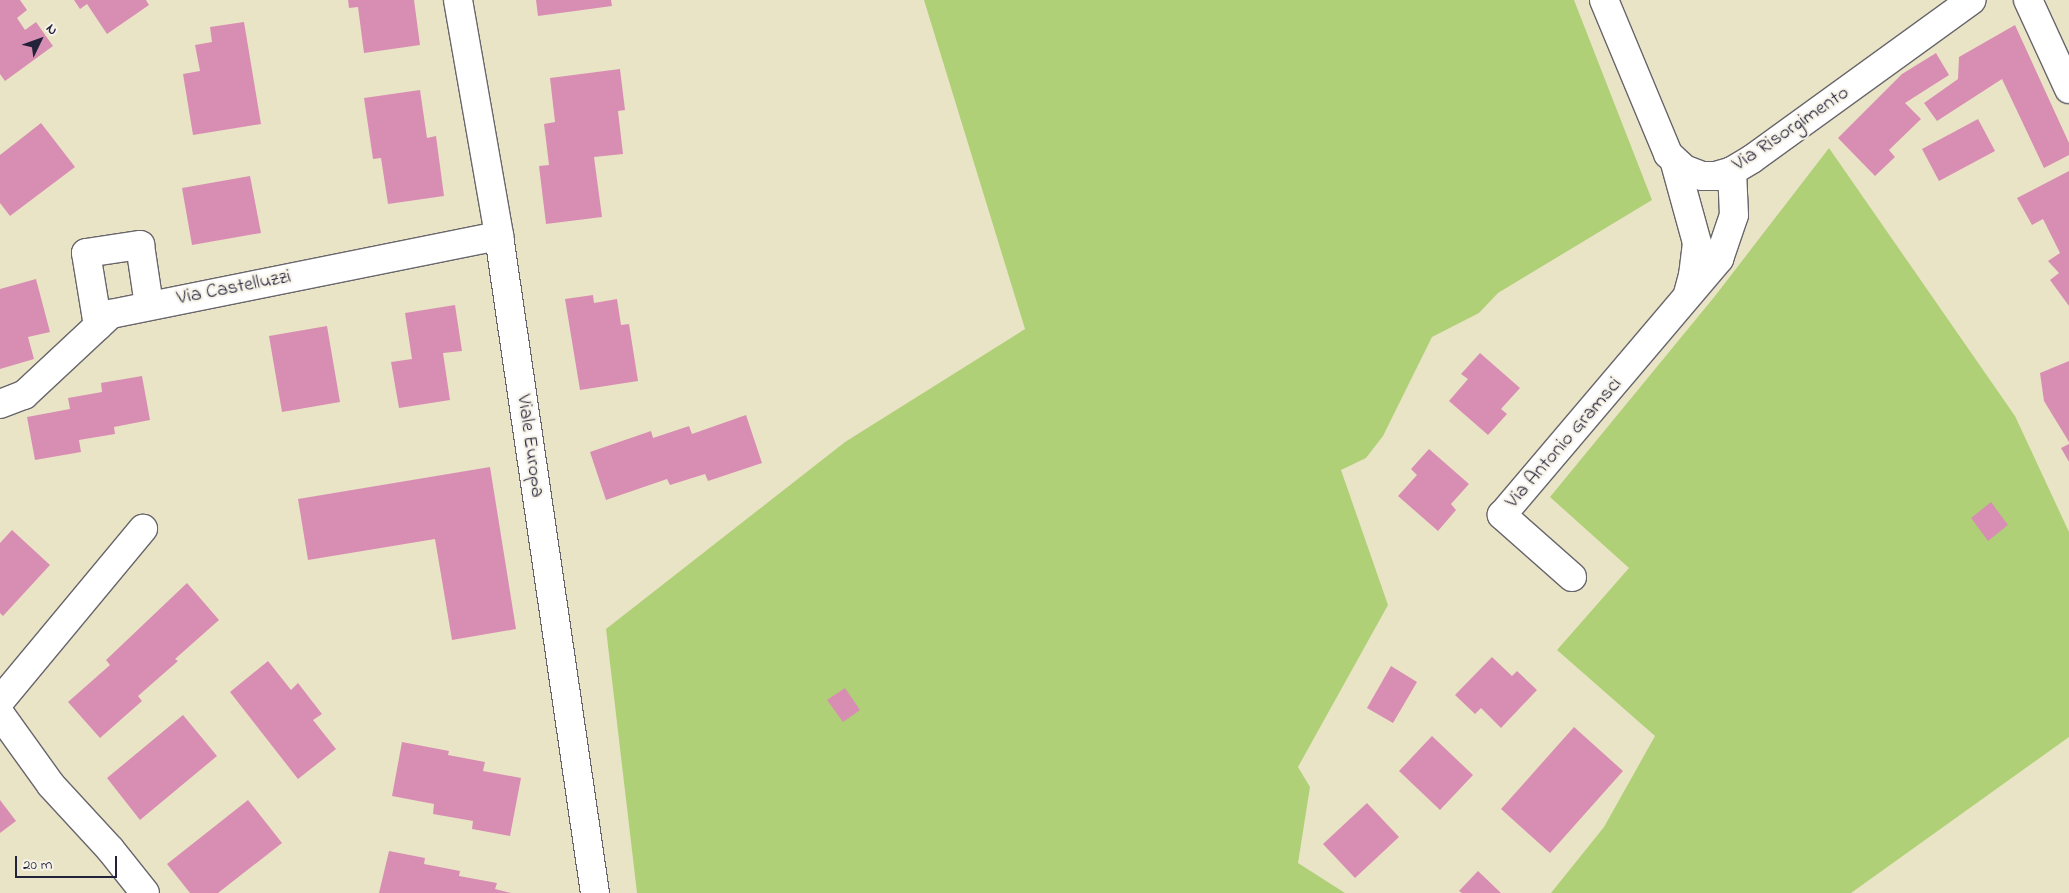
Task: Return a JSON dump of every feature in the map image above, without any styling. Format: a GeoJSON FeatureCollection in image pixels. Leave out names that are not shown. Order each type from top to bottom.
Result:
{"type":"FeatureCollection","features":[{"type":"Feature","properties":{"kind":"street","name":"Viale Europa"},"geometry":{"type":"LineString","coordinates":[[458,0],[499,236],[595,893]]}},
{"type":"Feature","properties":{"kind":"street","name":"Via Risorgimento"},"geometry":{"type":"LineString","coordinates":[[1604,0],[1661,142],[1675,163],[1692,174],[1702,176],[1716,176],[1732,171],[1776,143],[1972,0]]}},
{"type":"Feature","properties":{"kind":"street"},"geometry":{"type":"LineString","coordinates":[[2028,0],[2069,89]]}},
{"type":"Feature","properties":{"kind":"street"},"geometry":{"type":"LineString","coordinates":[[1675,163],[1697,243],[1694,275],[1686,300]]}},
{"type":"Feature","properties":{"kind":"street"},"geometry":{"type":"LineString","coordinates":[[1686,300],[1719,259],[1734,215],[1732,171]]}},
{"type":"Feature","properties":{"kind":"street","name":"Via Castelluzzi"},"geometry":{"type":"LineString","coordinates":[[0,404],[24,395],[111,314],[499,236]]}},
{"type":"Feature","properties":{"kind":"street"},"geometry":{"type":"LineString","coordinates":[[98,326],[86,253],[140,245],[149,305]]}},
{"type":"Feature","properties":{"kind":"street","name":"Via Antonio Gramsci"},"geometry":{"type":"LineString","coordinates":[[1572,577],[1502,516],[1686,300]]}},
{"type":"Feature","properties":{"kind":"street"},"geometry":{"type":"LineString","coordinates":[[143,529],[1,713],[51,785],[110,849],[145,893]]}},
{"type":"Feature","properties":{"kind":"green space"},"geometry":{"type":"Polygon","coordinates":[[[924,0],[1574,0],[1652,200],[1498,293],[1479,313],[1432,337],[1383,436],[1366,458],[1341,470],[1388,605],[1298,767],[1310,787],[1298,863],[1345,893],[637,893],[606,629],[845,442],[1025,329],[924,0]]]}},
{"type":"Feature","properties":{"kind":"green space"},"geometry":{"type":"Polygon","coordinates":[[[1829,148],[2015,416],[2069,532],[2069,737],[1851,893],[1551,893],[1604,827],[1655,736],[1557,650],[1629,568],[1550,497],[1715,296],[1829,148]]]}},
{"type":"Feature","properties":{"kind":"building"},"geometry":{"type":"Polygon","coordinates":[[[0,0],[20,0],[27,10],[17,18],[25,30],[36,22],[53,46],[5,81],[0,74],[0,0]]]}},
{"type":"Feature","properties":{"kind":"building"},"geometry":{"type":"Polygon","coordinates":[[[74,0],[146,0],[149,5],[107,34],[87,4],[80,9],[74,0]]]}},
{"type":"Feature","properties":{"kind":"building"},"geometry":{"type":"Polygon","coordinates":[[[348,0],[414,0],[420,45],[364,53],[358,7],[349,8],[348,0]]]}},
{"type":"Feature","properties":{"kind":"building"},"geometry":{"type":"Polygon","coordinates":[[[536,0],[611,0],[612,6],[538,16],[536,0]]]}},
{"type":"Feature","properties":{"kind":"building"},"geometry":{"type":"Polygon","coordinates":[[[244,22],[261,124],[193,135],[183,74],[200,71],[195,45],[212,42],[210,27],[244,22]]]}},
{"type":"Feature","properties":{"kind":"building"},"geometry":{"type":"Polygon","coordinates":[[[2015,25],[2069,143],[2069,155],[2044,168],[2002,79],[1937,121],[1924,103],[1958,79],[1959,57],[2015,25]]]}},
{"type":"Feature","properties":{"kind":"building"},"geometry":{"type":"Polygon","coordinates":[[[1936,53],[1949,75],[1905,103],[1921,119],[1889,150],[1895,157],[1875,176],[1838,138],[1902,74],[1936,53]]]}},
{"type":"Feature","properties":{"kind":"building"},"geometry":{"type":"Polygon","coordinates":[[[620,69],[625,110],[618,111],[623,154],[594,157],[602,217],[546,224],[539,166],[549,165],[544,124],[555,122],[550,78],[620,69]]]}},
{"type":"Feature","properties":{"kind":"building"},"geometry":{"type":"Polygon","coordinates":[[[420,90],[427,138],[436,136],[444,196],[388,204],[381,158],[373,159],[364,98],[420,90]]]}},
{"type":"Feature","properties":{"kind":"building"},"geometry":{"type":"Polygon","coordinates":[[[1978,119],[1995,151],[1939,181],[1922,149],[1978,119]]]}},
{"type":"Feature","properties":{"kind":"building"},"geometry":{"type":"Polygon","coordinates":[[[41,123],[75,167],[10,216],[0,203],[0,155],[41,123]]]}},
{"type":"Feature","properties":{"kind":"building"},"geometry":{"type":"Polygon","coordinates":[[[2069,171],[2069,306],[2050,280],[2059,273],[2048,261],[2060,253],[2043,219],[2032,225],[2017,198],[2069,171]]]}},
{"type":"Feature","properties":{"kind":"building"},"geometry":{"type":"Polygon","coordinates":[[[250,176],[261,233],[192,245],[182,188],[250,176]]]}},
{"type":"Feature","properties":{"kind":"building"},"geometry":{"type":"Polygon","coordinates":[[[36,279],[50,332],[28,337],[34,359],[0,369],[0,289],[36,279]]]}},
{"type":"Feature","properties":{"kind":"building"},"geometry":{"type":"Polygon","coordinates":[[[593,295],[594,303],[617,299],[621,325],[629,324],[638,381],[580,390],[565,299],[593,295]]]}},
{"type":"Feature","properties":{"kind":"building"},"geometry":{"type":"Polygon","coordinates":[[[455,305],[462,351],[443,353],[450,400],[399,408],[391,362],[412,359],[405,313],[455,305]]]}},
{"type":"Feature","properties":{"kind":"building"},"geometry":{"type":"Polygon","coordinates":[[[327,326],[340,402],[282,412],[269,336],[327,326]]]}},
{"type":"Feature","properties":{"kind":"building"},"geometry":{"type":"Polygon","coordinates":[[[1480,353],[1520,388],[1501,409],[1507,414],[1488,435],[1449,401],[1468,379],[1461,374],[1480,353]]]}},
{"type":"Feature","properties":{"kind":"building"},"geometry":{"type":"Polygon","coordinates":[[[2069,361],[2069,442],[2044,401],[2040,373],[2069,361]]]}},
{"type":"Feature","properties":{"kind":"building"},"geometry":{"type":"Polygon","coordinates":[[[142,376],[150,420],[114,427],[115,434],[79,440],[81,452],[35,460],[27,417],[70,409],[68,398],[102,392],[101,383],[142,376]]]}},
{"type":"Feature","properties":{"kind":"building"},"geometry":{"type":"Polygon","coordinates":[[[746,415],[762,463],[708,481],[705,474],[670,485],[667,479],[606,500],[590,452],[651,431],[653,438],[689,426],[692,434],[746,415]]]}},
{"type":"Feature","properties":{"kind":"building"},"geometry":{"type":"Polygon","coordinates":[[[2069,444],[2069,462],[2061,448],[2069,444]]]}},
{"type":"Feature","properties":{"kind":"building"},"geometry":{"type":"Polygon","coordinates":[[[1429,449],[1469,484],[1451,504],[1456,510],[1438,531],[1398,496],[1417,475],[1411,469],[1429,449]]]}},
{"type":"Feature","properties":{"kind":"building"},"geometry":{"type":"Polygon","coordinates":[[[490,467],[516,629],[452,640],[435,539],[308,560],[298,499],[490,467]]]}},
{"type":"Feature","properties":{"kind":"building"},"geometry":{"type":"Polygon","coordinates":[[[1991,502],[2008,525],[1988,541],[1971,518],[1991,502]]]}},
{"type":"Feature","properties":{"kind":"building"},"geometry":{"type":"Polygon","coordinates":[[[12,530],[50,565],[3,616],[0,613],[0,543],[12,530]]]}},
{"type":"Feature","properties":{"kind":"building"},"geometry":{"type":"Polygon","coordinates":[[[187,583],[219,620],[175,659],[178,661],[138,696],[142,701],[100,738],[68,702],[110,665],[106,660],[187,583]]]}},
{"type":"Feature","properties":{"kind":"building"},"geometry":{"type":"Polygon","coordinates":[[[1492,657],[1512,676],[1517,671],[1537,690],[1501,728],[1481,708],[1475,714],[1455,695],[1492,657]]]}},
{"type":"Feature","properties":{"kind":"building"},"geometry":{"type":"Polygon","coordinates":[[[268,661],[291,690],[298,683],[322,714],[313,720],[336,749],[298,779],[230,692],[268,661]]]}},
{"type":"Feature","properties":{"kind":"building"},"geometry":{"type":"Polygon","coordinates":[[[1391,666],[1417,682],[1393,723],[1367,708],[1391,666]]]}},
{"type":"Feature","properties":{"kind":"building"},"geometry":{"type":"Polygon","coordinates":[[[845,688],[860,710],[843,722],[827,700],[845,688]]]}},
{"type":"Feature","properties":{"kind":"building"},"geometry":{"type":"Polygon","coordinates":[[[183,715],[217,756],[140,820],[107,778],[183,715]]]}},
{"type":"Feature","properties":{"kind":"building"},"geometry":{"type":"Polygon","coordinates":[[[1574,727],[1623,771],[1550,853],[1501,809],[1574,727]]]}},
{"type":"Feature","properties":{"kind":"building"},"geometry":{"type":"Polygon","coordinates":[[[1432,736],[1473,775],[1440,810],[1399,771],[1432,736]]]}},
{"type":"Feature","properties":{"kind":"building"},"geometry":{"type":"Polygon","coordinates":[[[402,742],[449,751],[448,755],[485,762],[483,771],[521,778],[510,836],[472,829],[473,821],[433,814],[434,804],[392,796],[402,742]]]}},
{"type":"Feature","properties":{"kind":"building"},"geometry":{"type":"Polygon","coordinates":[[[0,800],[16,821],[0,833],[0,800]]]}},
{"type":"Feature","properties":{"kind":"building"},"geometry":{"type":"Polygon","coordinates":[[[248,800],[282,843],[218,893],[190,893],[167,864],[248,800]]]}},
{"type":"Feature","properties":{"kind":"building"},"geometry":{"type":"Polygon","coordinates":[[[1367,803],[1399,837],[1355,878],[1323,844],[1367,803]]]}},
{"type":"Feature","properties":{"kind":"building"},"geometry":{"type":"Polygon","coordinates":[[[389,851],[425,858],[424,864],[460,871],[459,876],[497,883],[495,889],[511,893],[379,893],[389,851]]]}},
{"type":"Feature","properties":{"kind":"building"},"geometry":{"type":"Polygon","coordinates":[[[1478,871],[1501,893],[1462,893],[1459,891],[1478,871]]]}}]}
